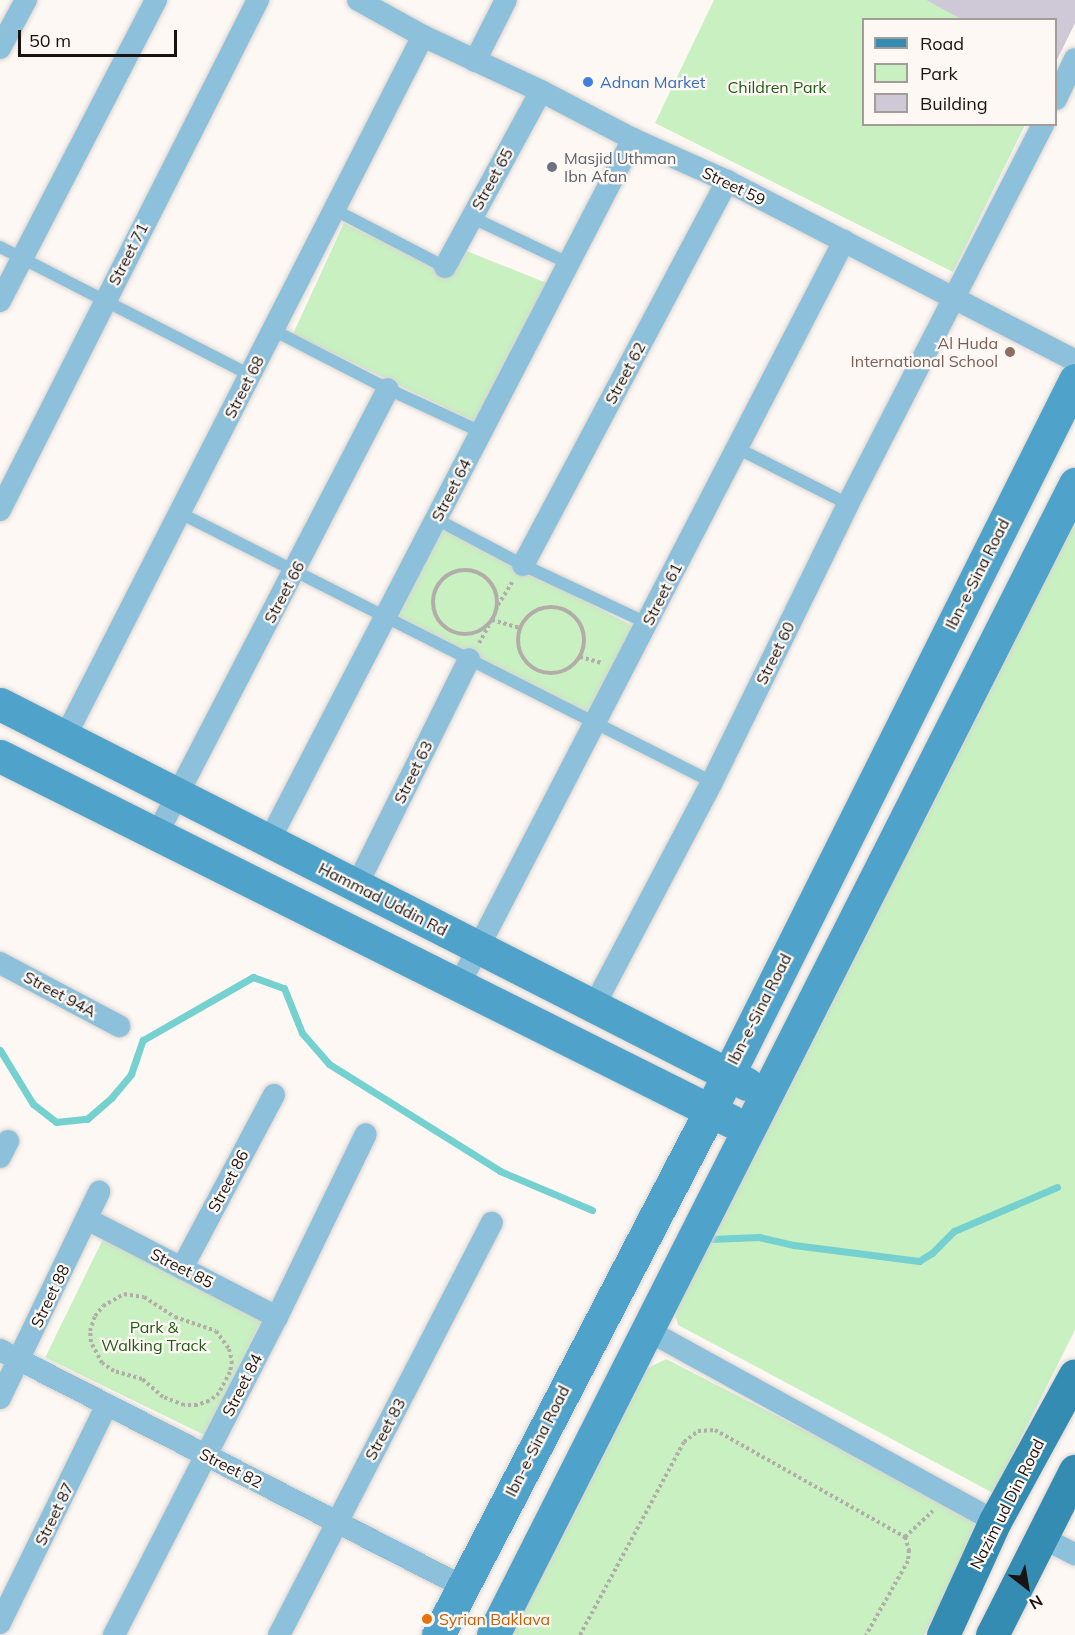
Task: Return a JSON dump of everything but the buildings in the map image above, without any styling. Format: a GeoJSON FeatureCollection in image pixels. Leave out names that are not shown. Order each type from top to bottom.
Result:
{"type":"FeatureCollection","features":[{"type":"Feature","properties":{"kind":"main road","name":"Ibn-e-Sina Road"},"geometry":{"type":"LineString","coordinates":[[438,1635],[547,1420],[710,1111],[1075,380]]}},
{"type":"Feature","properties":{"kind":"main road"},"geometry":{"type":"LineString","coordinates":[[493,1635],[1075,484]]}},
{"type":"Feature","properties":{"kind":"main road","name":"Hammad Uddin Rd"},"geometry":{"type":"LineString","coordinates":[[0,704],[767,1094]]}},
{"type":"Feature","properties":{"kind":"main road"},"geometry":{"type":"LineString","coordinates":[[0,756],[748,1130]]}},
{"type":"Feature","properties":{"kind":"main road","name":"Nazim ud Din Road"},"geometry":{"type":"LineString","coordinates":[[947,1627],[995,1521],[1075,1375]]}},
{"type":"Feature","properties":{"kind":"main road"},"geometry":{"type":"LineString","coordinates":[[547,1420],[589,1444]]}},
{"type":"Feature","properties":{"kind":"main road"},"geometry":{"type":"LineString","coordinates":[[992,1635],[1075,1471]]}},
{"type":"Feature","properties":{"kind":"main road"},"geometry":{"type":"LineString","coordinates":[[947,1627],[987,1635]]}},
{"type":"Feature","properties":{"kind":"street"},"geometry":{"type":"LineString","coordinates":[[0,48],[26,0]]}},
{"type":"Feature","properties":{"kind":"street"},"geometry":{"type":"LineString","coordinates":[[0,301],[156,0]]}},
{"type":"Feature","properties":{"kind":"street","name":"Street 71"},"geometry":{"type":"LineString","coordinates":[[0,510],[258,0]]}},
{"type":"Feature","properties":{"kind":"street","name":"Street 59"},"geometry":{"type":"LineString","coordinates":[[358,0],[423,36],[541,91],[633,139],[727,181],[1075,362]]}},
{"type":"Feature","properties":{"kind":"street"},"geometry":{"type":"LineString","coordinates":[[475,61],[506,0]]}},
{"type":"Feature","properties":{"kind":"street","name":"Street 68"},"geometry":{"type":"LineString","coordinates":[[65,737],[423,36]]}},
{"type":"Feature","properties":{"kind":"street"},"geometry":{"type":"LineString","coordinates":[[1057,97],[1075,59]]}},
{"type":"Feature","properties":{"kind":"street","name":"Street 65"},"geometry":{"type":"LineString","coordinates":[[445,267],[541,91]]}},
{"type":"Feature","properties":{"kind":"street","name":"Street 60"},"geometry":{"type":"LineString","coordinates":[[594,1006],[712,782],[848,504],[955,299],[1041,126]]}},
{"type":"Feature","properties":{"kind":"street","name":"Street 64"},"geometry":{"type":"LineString","coordinates":[[269,841],[633,139]]}},
{"type":"Feature","properties":{"kind":"street","name":"Street 62"},"geometry":{"type":"LineString","coordinates":[[523,566],[727,181]]}},
{"type":"Feature","properties":{"kind":"street","name":"Street 61"},"geometry":{"type":"LineString","coordinates":[[459,985],[844,241]]}},
{"type":"Feature","properties":{"kind":"street","name":"Street 66"},"geometry":{"type":"LineString","coordinates":[[157,834],[388,389]]}},
{"type":"Feature","properties":{"kind":"street","name":"Street 63"},"geometry":{"type":"LineString","coordinates":[[357,885],[469,659]]}},
{"type":"Feature","properties":{"kind":"street","name":"Street 94A"},"geometry":{"type":"LineString","coordinates":[[0,963],[119,1026]]}},
{"type":"Feature","properties":{"kind":"street","name":"Street 86"},"geometry":{"type":"LineString","coordinates":[[182,1268],[273,1095]]}},
{"type":"Feature","properties":{"kind":"street","name":"Street 84"},"geometry":{"type":"LineString","coordinates":[[114,1635],[277,1317],[366,1134]]}},
{"type":"Feature","properties":{"kind":"street","name":"Street 88"},"geometry":{"type":"LineString","coordinates":[[0,1398],[9,1355],[87,1218],[99,1192]]}},
{"type":"Feature","properties":{"kind":"street","name":"Street 85"},"geometry":{"type":"LineString","coordinates":[[87,1218],[277,1317]]}},
{"type":"Feature","properties":{"kind":"street","name":"Street 83"},"geometry":{"type":"LineString","coordinates":[[279,1635],[492,1223]]}},
{"type":"Feature","properties":{"kind":"street"},"geometry":{"type":"LineString","coordinates":[[647,1330],[995,1521]]}},
{"type":"Feature","properties":{"kind":"street","name":"Street 82"},"geometry":{"type":"LineString","coordinates":[[9,1355],[462,1586]]}},
{"type":"Feature","properties":{"kind":"street","name":"Street 87"},"geometry":{"type":"LineString","coordinates":[[0,1623],[107,1405]]}},
{"type":"Feature","properties":{"kind":"street"},"geometry":{"type":"LineString","coordinates":[[1041,1537],[1075,1554]]}},
{"type":"Feature","properties":{"kind":"lane"},"geometry":{"type":"LineString","coordinates":[[335,210],[445,267]]}},
{"type":"Feature","properties":{"kind":"lane"},"geometry":{"type":"LineString","coordinates":[[471,217],[568,263]]}},
{"type":"Feature","properties":{"kind":"lane"},"geometry":{"type":"LineString","coordinates":[[0,247],[250,375]]}},
{"type":"Feature","properties":{"kind":"lane"},"geometry":{"type":"LineString","coordinates":[[273,330],[388,389],[481,432]]}},
{"type":"Feature","properties":{"kind":"lane"},"geometry":{"type":"LineString","coordinates":[[737,448],[848,504]]}},
{"type":"Feature","properties":{"kind":"lane"},"geometry":{"type":"LineString","coordinates":[[180,513],[712,782]]}},
{"type":"Feature","properties":{"kind":"lane"},"geometry":{"type":"LineString","coordinates":[[436,519],[523,566],[647,623]]}},
{"type":"Feature","properties":{"kind":"path"},"geometry":{"type":"LineString","coordinates":[[469,659],[494,618],[497,606],[523,566]]}},
{"type":"Feature","properties":{"kind":"path"},"geometry":{"type":"LineString","coordinates":[[494,618],[479,632],[459,634],[450,631],[436,617],[433,597],[444,578],[453,573],[475,572],[492,585],[497,606]]}},
{"type":"Feature","properties":{"kind":"path"},"geometry":{"type":"LineString","coordinates":[[544,607],[566,610],[581,625],[584,646],[580,657],[573,666],[552,674],[531,668],[518,650],[520,628],[534,611],[544,607]]}},
{"type":"Feature","properties":{"kind":"path"},"geometry":{"type":"LineString","coordinates":[[494,618],[520,628]]}},
{"type":"Feature","properties":{"kind":"path"},"geometry":{"type":"LineString","coordinates":[[134,1294],[144,1297],[175,1317],[208,1327],[223,1339],[229,1349],[232,1361],[227,1381],[210,1401],[197,1406],[173,1402],[142,1379],[114,1371],[102,1363],[91,1342],[90,1331],[95,1316],[116,1297],[134,1294]]}},
{"type":"Feature","properties":{"kind":"path"},"geometry":{"type":"LineString","coordinates":[[580,1635],[684,1442],[698,1431],[715,1430],[904,1537],[909,1550],[908,1561],[866,1635]]}},
{"type":"Feature","properties":{"kind":"path"},"geometry":{"type":"LineString","coordinates":[[904,1537],[949,1496]]}},
{"type":"Feature","properties":{"kind":"green space","name":"Children Park"},"geometry":{"type":"Polygon","coordinates":[[[714,0],[926,0],[961,18],[862,18],[862,126],[1025,126],[953,272],[655,123],[714,0]]]}},
{"type":"Feature","properties":{"kind":"green space"},"geometry":{"type":"Polygon","coordinates":[[[344,223],[448,273],[464,250],[549,284],[477,423],[293,334],[344,223]]]}},
{"type":"Feature","properties":{"kind":"green space"},"geometry":{"type":"Polygon","coordinates":[[[1075,508],[1075,1330],[993,1493],[678,1325],[673,1304],[1075,508]]]}},
{"type":"Feature","properties":{"kind":"green space"},"geometry":{"type":"Polygon","coordinates":[[[444,526],[638,629],[591,718],[397,615],[444,526]]]}},
{"type":"Feature","properties":{"kind":"green space","name":"Park & Walking Track"},"geometry":{"type":"Polygon","coordinates":[[[104,1237],[264,1315],[205,1435],[45,1357],[104,1237]]]}},
{"type":"Feature","properties":{"kind":"green space"},"geometry":{"type":"Polygon","coordinates":[[[666,1359],[966,1513],[974,1524],[970,1543],[924,1635],[510,1635],[644,1370],[666,1359]]]}},
{"type":"Feature","properties":{"kind":"waterway"},"geometry":{"type":"LineString","coordinates":[[0,1050],[33,1104],[56,1122],[87,1119],[112,1097],[131,1074],[143,1040],[253,977],[284,988],[302,1033],[329,1064],[500,1171],[592,1210]]}},
{"type":"Feature","properties":{"kind":"waterway"},"geometry":{"type":"LineString","coordinates":[[710,1239],[759,1237],[794,1245],[919,1261],[932,1253],[954,1231],[1057,1187]]}},
{"type":"Feature","properties":{"kind":"place","name":"Adnan Market"},"geometry":{"type":"Point","coordinates":[588,82]}},
{"type":"Feature","properties":{"kind":"place","name":"Masjid Uthman Ibn Afan"},"geometry":{"type":"Point","coordinates":[552,167]}},
{"type":"Feature","properties":{"kind":"place","name":"Al Huda International School"},"geometry":{"type":"Point","coordinates":[1010,352]}},
{"type":"Feature","properties":{"kind":"place","name":"Syrian Baklava"},"geometry":{"type":"Point","coordinates":[427,1619]}}]}
